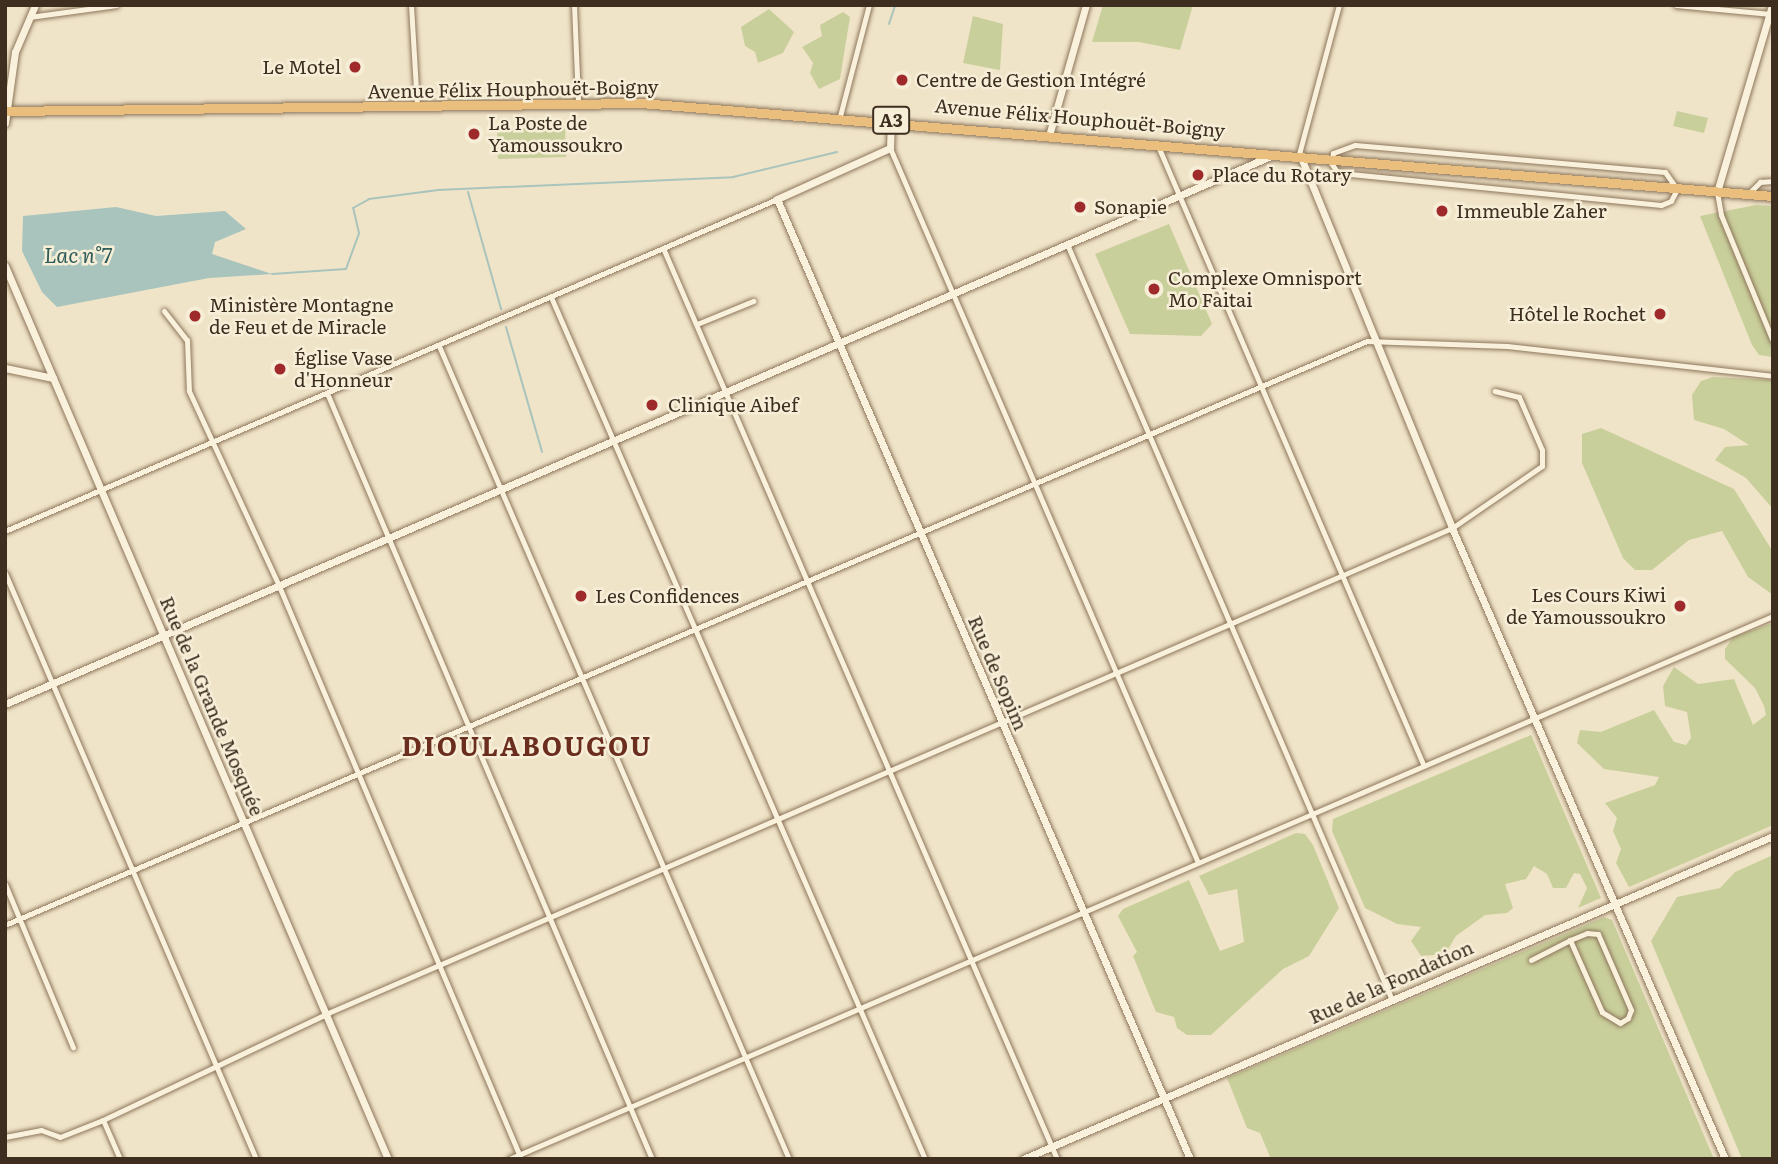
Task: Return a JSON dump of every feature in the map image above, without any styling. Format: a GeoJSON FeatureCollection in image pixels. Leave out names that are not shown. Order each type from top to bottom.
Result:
{"type":"FeatureCollection","features":[{"type":"Feature","properties":{"kind":"highway","name":"Avenue Félix Houphouët-Boigny"},"geometry":{"type":"LineString","coordinates":[[6,111],[578,102],[840,116],[1050,132],[1773,196]]}},
{"type":"Feature","properties":{"kind":"street"},"geometry":{"type":"LineString","coordinates":[[5,123],[27,17],[35,5]]}},
{"type":"Feature","properties":{"kind":"street"},"geometry":{"type":"LineString","coordinates":[[27,17],[116,5]]}},
{"type":"Feature","properties":{"kind":"street"},"geometry":{"type":"LineString","coordinates":[[411,5],[417,106]]}},
{"type":"Feature","properties":{"kind":"street"},"geometry":{"type":"LineString","coordinates":[[574,5],[578,102]]}},
{"type":"Feature","properties":{"kind":"street"},"geometry":{"type":"LineString","coordinates":[[840,116],[869,5]]}},
{"type":"Feature","properties":{"kind":"street"},"geometry":{"type":"LineString","coordinates":[[1050,132],[1086,5]]}},
{"type":"Feature","properties":{"kind":"street"},"geometry":{"type":"LineString","coordinates":[[1339,5],[1299,154],[1305,179],[1452,528],[1617,903],[1725,1159]]}},
{"type":"Feature","properties":{"kind":"street"},"geometry":{"type":"LineString","coordinates":[[1676,5],[1771,14]]}},
{"type":"Feature","properties":{"kind":"street"},"geometry":{"type":"LineString","coordinates":[[1772,5],[1717,192],[1721,215],[1773,341]]}},
{"type":"Feature","properties":{"kind":"street"},"geometry":{"type":"LineString","coordinates":[[891,120],[890,148],[955,293],[1113,674],[1197,860]]}},
{"type":"Feature","properties":{"kind":"street"},"geometry":{"type":"LineString","coordinates":[[1157,143],[1261,383],[1340,576],[1423,764]]}},
{"type":"Feature","properties":{"kind":"street"},"geometry":{"type":"LineString","coordinates":[[1355,145],[1665,172],[1677,189],[1671,201],[1661,205],[1429,185],[1342,175],[1331,158],[1340,148],[1355,145]]}},
{"type":"Feature","properties":{"kind":"street"},"geometry":{"type":"LineString","coordinates":[[5,531],[551,298],[890,148]]}},
{"type":"Feature","properties":{"kind":"street"},"geometry":{"type":"LineString","coordinates":[[5,705],[1279,153]]}},
{"type":"Feature","properties":{"kind":"street"},"geometry":{"type":"LineString","coordinates":[[1748,194],[1760,182],[1773,181]]}},
{"type":"Feature","properties":{"kind":"street","name":"Rue de Sopim"},"geometry":{"type":"LineString","coordinates":[[777,200],[1190,1159]]}},
{"type":"Feature","properties":{"kind":"street"},"geometry":{"type":"LineString","coordinates":[[1067,244],[1392,1000]]}},
{"type":"Feature","properties":{"kind":"street"},"geometry":{"type":"LineString","coordinates":[[663,248],[809,579],[1057,1159]]}},
{"type":"Feature","properties":{"kind":"street","name":"Rue de la Grande Mosquée"},"geometry":{"type":"LineString","coordinates":[[5,266],[328,1013],[388,1159]]}},
{"type":"Feature","properties":{"kind":"street"},"geometry":{"type":"LineString","coordinates":[[551,298],[697,626],[925,1159]]}},
{"type":"Feature","properties":{"kind":"street"},"geometry":{"type":"LineString","coordinates":[[697,324],[753,301]]}},
{"type":"Feature","properties":{"kind":"street"},"geometry":{"type":"LineString","coordinates":[[164,311],[187,340],[189,391],[279,586],[354,772],[521,1156]]}},
{"type":"Feature","properties":{"kind":"street"},"geometry":{"type":"LineString","coordinates":[[5,925],[465,724],[1035,484],[1261,383],[1374,339],[1507,346],[1773,376]]}},
{"type":"Feature","properties":{"kind":"street"},"geometry":{"type":"LineString","coordinates":[[439,346],[503,489],[662,868],[789,1159]]}},
{"type":"Feature","properties":{"kind":"street"},"geometry":{"type":"LineString","coordinates":[[5,368],[53,378]]}},
{"type":"Feature","properties":{"kind":"street"},"geometry":{"type":"LineString","coordinates":[[5,1137],[41,1130],[60,1137],[103,1120],[328,1013],[1001,720],[1452,528],[1542,466],[1542,450],[1519,397],[1495,391]]}},
{"type":"Feature","properties":{"kind":"street"},"geometry":{"type":"LineString","coordinates":[[327,393],[391,537],[465,724],[652,1159]]}},
{"type":"Feature","properties":{"kind":"street"},"geometry":{"type":"LineString","coordinates":[[5,573],[220,1066],[256,1159]]}},
{"type":"Feature","properties":{"kind":"street"},"geometry":{"type":"LineString","coordinates":[[509,1159],[1084,908],[1773,616]]}},
{"type":"Feature","properties":{"kind":"street","name":"Rue de la Fondation"},"geometry":{"type":"LineString","coordinates":[[1023,1159],[1773,836]]}},
{"type":"Feature","properties":{"kind":"street"},"geometry":{"type":"LineString","coordinates":[[5,884],[73,1047]]}},
{"type":"Feature","properties":{"kind":"street"},"geometry":{"type":"LineString","coordinates":[[1531,960],[1570,940],[1598,934],[1631,1010],[1628,1018],[1610,1021],[1602,1012],[1570,940]]}},
{"type":"Feature","properties":{"kind":"street"},"geometry":{"type":"LineString","coordinates":[[103,1120],[121,1159]]}},
{"type":"Feature","properties":{"kind":"green space"},"geometry":{"type":"Polygon","coordinates":[[[1103,5],[1193,5],[1180,50],[1139,42],[1092,42],[1103,5]]]}},
{"type":"Feature","properties":{"kind":"green space"},"geometry":{"type":"Polygon","coordinates":[[[769,9],[794,32],[783,53],[758,63],[755,52],[745,46],[741,27],[769,9]]]}},
{"type":"Feature","properties":{"kind":"green space"},"geometry":{"type":"Polygon","coordinates":[[[843,12],[850,17],[840,79],[819,89],[810,73],[813,63],[802,47],[822,36],[820,25],[843,12]]]}},
{"type":"Feature","properties":{"kind":"green space"},"geometry":{"type":"Polygon","coordinates":[[[973,16],[1003,24],[1000,70],[963,63],[973,16]]]}},
{"type":"Feature","properties":{"kind":"green space"},"geometry":{"type":"Polygon","coordinates":[[[1677,111],[1708,118],[1704,133],[1673,126],[1677,111]]]}},
{"type":"Feature","properties":{"kind":"green space"},"geometry":{"type":"Polygon","coordinates":[[[565,126],[566,157],[498,159],[497,129],[565,126]]]}},
{"type":"Feature","properties":{"kind":"green space"},"geometry":{"type":"Polygon","coordinates":[[[1756,205],[1773,206],[1773,357],[1759,355],[1752,345],[1700,216],[1756,205]]]}},
{"type":"Feature","properties":{"kind":"green space","name":"Complexe Omnisport Mo Faitai"},"geometry":{"type":"Polygon","coordinates":[[[1169,224],[1212,324],[1201,336],[1130,334],[1095,254],[1169,224]]]}},
{"type":"Feature","properties":{"kind":"green space"},"geometry":{"type":"Polygon","coordinates":[[[1713,377],[1773,380],[1773,509],[1746,478],[1715,460],[1725,447],[1749,445],[1724,429],[1694,420],[1692,395],[1701,381],[1713,377]]]}},
{"type":"Feature","properties":{"kind":"green space"},"geometry":{"type":"Polygon","coordinates":[[[1601,428],[1734,489],[1773,552],[1773,595],[1748,577],[1722,531],[1689,540],[1652,570],[1635,570],[1623,558],[1582,463],[1582,434],[1601,428]]]}},
{"type":"Feature","properties":{"kind":"green space"},"geometry":{"type":"Polygon","coordinates":[[[1773,623],[1773,825],[1629,887],[1616,863],[1621,849],[1613,831],[1617,818],[1605,803],[1655,785],[1659,777],[1604,769],[1577,743],[1580,730],[1601,732],[1654,710],[1674,742],[1686,745],[1691,738],[1687,712],[1665,706],[1663,686],[1674,667],[1698,684],[1734,679],[1753,725],[1766,715],[1764,706],[1755,688],[1725,659],[1725,649],[1733,637],[1773,623]]]}},
{"type":"Feature","properties":{"kind":"green space"},"geometry":{"type":"Polygon","coordinates":[[[1531,735],[1601,898],[1578,908],[1587,888],[1580,874],[1574,873],[1566,888],[1553,888],[1547,874],[1534,866],[1526,879],[1505,884],[1513,908],[1507,913],[1485,915],[1456,936],[1445,954],[1421,956],[1411,941],[1421,927],[1397,924],[1365,908],[1332,831],[1333,819],[1531,735]]]}},
{"type":"Feature","properties":{"kind":"green space"},"geometry":{"type":"Polygon","coordinates":[[[1296,833],[1305,834],[1313,845],[1339,908],[1309,956],[1283,969],[1211,1035],[1187,1035],[1177,1028],[1174,1017],[1156,1012],[1133,956],[1137,952],[1118,916],[1123,909],[1189,880],[1220,951],[1244,942],[1237,889],[1209,895],[1199,876],[1296,833]]]}},
{"type":"Feature","properties":{"kind":"green space"},"geometry":{"type":"Polygon","coordinates":[[[1773,855],[1773,1159],[1742,1159],[1651,941],[1677,897],[1720,888],[1735,872],[1773,855]]]}},
{"type":"Feature","properties":{"kind":"green space"},"geometry":{"type":"Polygon","coordinates":[[[1604,917],[1612,920],[1714,1159],[1271,1159],[1260,1133],[1247,1128],[1227,1078],[1604,917]]]}},
{"type":"Feature","properties":{"kind":"water","name":"Lac n°7"},"geometry":{"type":"Polygon","coordinates":[[[116,207],[156,216],[225,211],[246,229],[215,242],[212,254],[272,274],[209,278],[57,307],[42,292],[22,251],[23,216],[116,207]]]}},
{"type":"Feature","properties":{"kind":"waterway"},"geometry":{"type":"LineString","coordinates":[[889,24],[895,5]]}},
{"type":"Feature","properties":{"kind":"waterway"},"geometry":{"type":"LineString","coordinates":[[272,274],[346,269],[359,233],[353,208],[369,199],[438,190],[733,177],[837,152]]}},
{"type":"Feature","properties":{"kind":"waterway"},"geometry":{"type":"LineString","coordinates":[[468,192],[501,309]]}},
{"type":"Feature","properties":{"kind":"waterway"},"geometry":{"type":"LineString","coordinates":[[506,327],[542,452]]}},
{"type":"Feature","properties":{"kind":"place","name":"Le Motel"},"geometry":{"type":"Point","coordinates":[355,67]}},
{"type":"Feature","properties":{"kind":"place","name":"Centre de Gestion Intégré"},"geometry":{"type":"Point","coordinates":[902,80]}},
{"type":"Feature","properties":{"kind":"place","name":"La Poste de Yamoussoukro"},"geometry":{"type":"Point","coordinates":[474,134]}},
{"type":"Feature","properties":{"kind":"place","name":"Place du Rotary"},"geometry":{"type":"Point","coordinates":[1198,175]}},
{"type":"Feature","properties":{"kind":"place","name":"Sonapie"},"geometry":{"type":"Point","coordinates":[1080,207]}},
{"type":"Feature","properties":{"kind":"place","name":"Immeuble Zaher"},"geometry":{"type":"Point","coordinates":[1442,211]}},
{"type":"Feature","properties":{"kind":"place","name":"Complexe Omnisport Mo Faitai"},"geometry":{"type":"Point","coordinates":[1154,289]}},
{"type":"Feature","properties":{"kind":"place","name":"Hôtel le Rochet"},"geometry":{"type":"Point","coordinates":[1660,314]}},
{"type":"Feature","properties":{"kind":"place","name":"Ministère Montagne de Feu et de Miracle"},"geometry":{"type":"Point","coordinates":[195,316]}},
{"type":"Feature","properties":{"kind":"place","name":"Église Vase d'Honneur"},"geometry":{"type":"Point","coordinates":[280,369]}},
{"type":"Feature","properties":{"kind":"place","name":"Clinique Aibef"},"geometry":{"type":"Point","coordinates":[652,405]}},
{"type":"Feature","properties":{"kind":"place","name":"Les Confidences"},"geometry":{"type":"Point","coordinates":[581,596]}},
{"type":"Feature","properties":{"kind":"place","name":"Les Cours Kiwi de Yamoussoukro"},"geometry":{"type":"Point","coordinates":[1680,606]}},
{"type":"Feature","properties":{"kind":"district","name":"DIOULABOUGOU"},"geometry":{"type":"Point","coordinates":[527,745]}}]}
